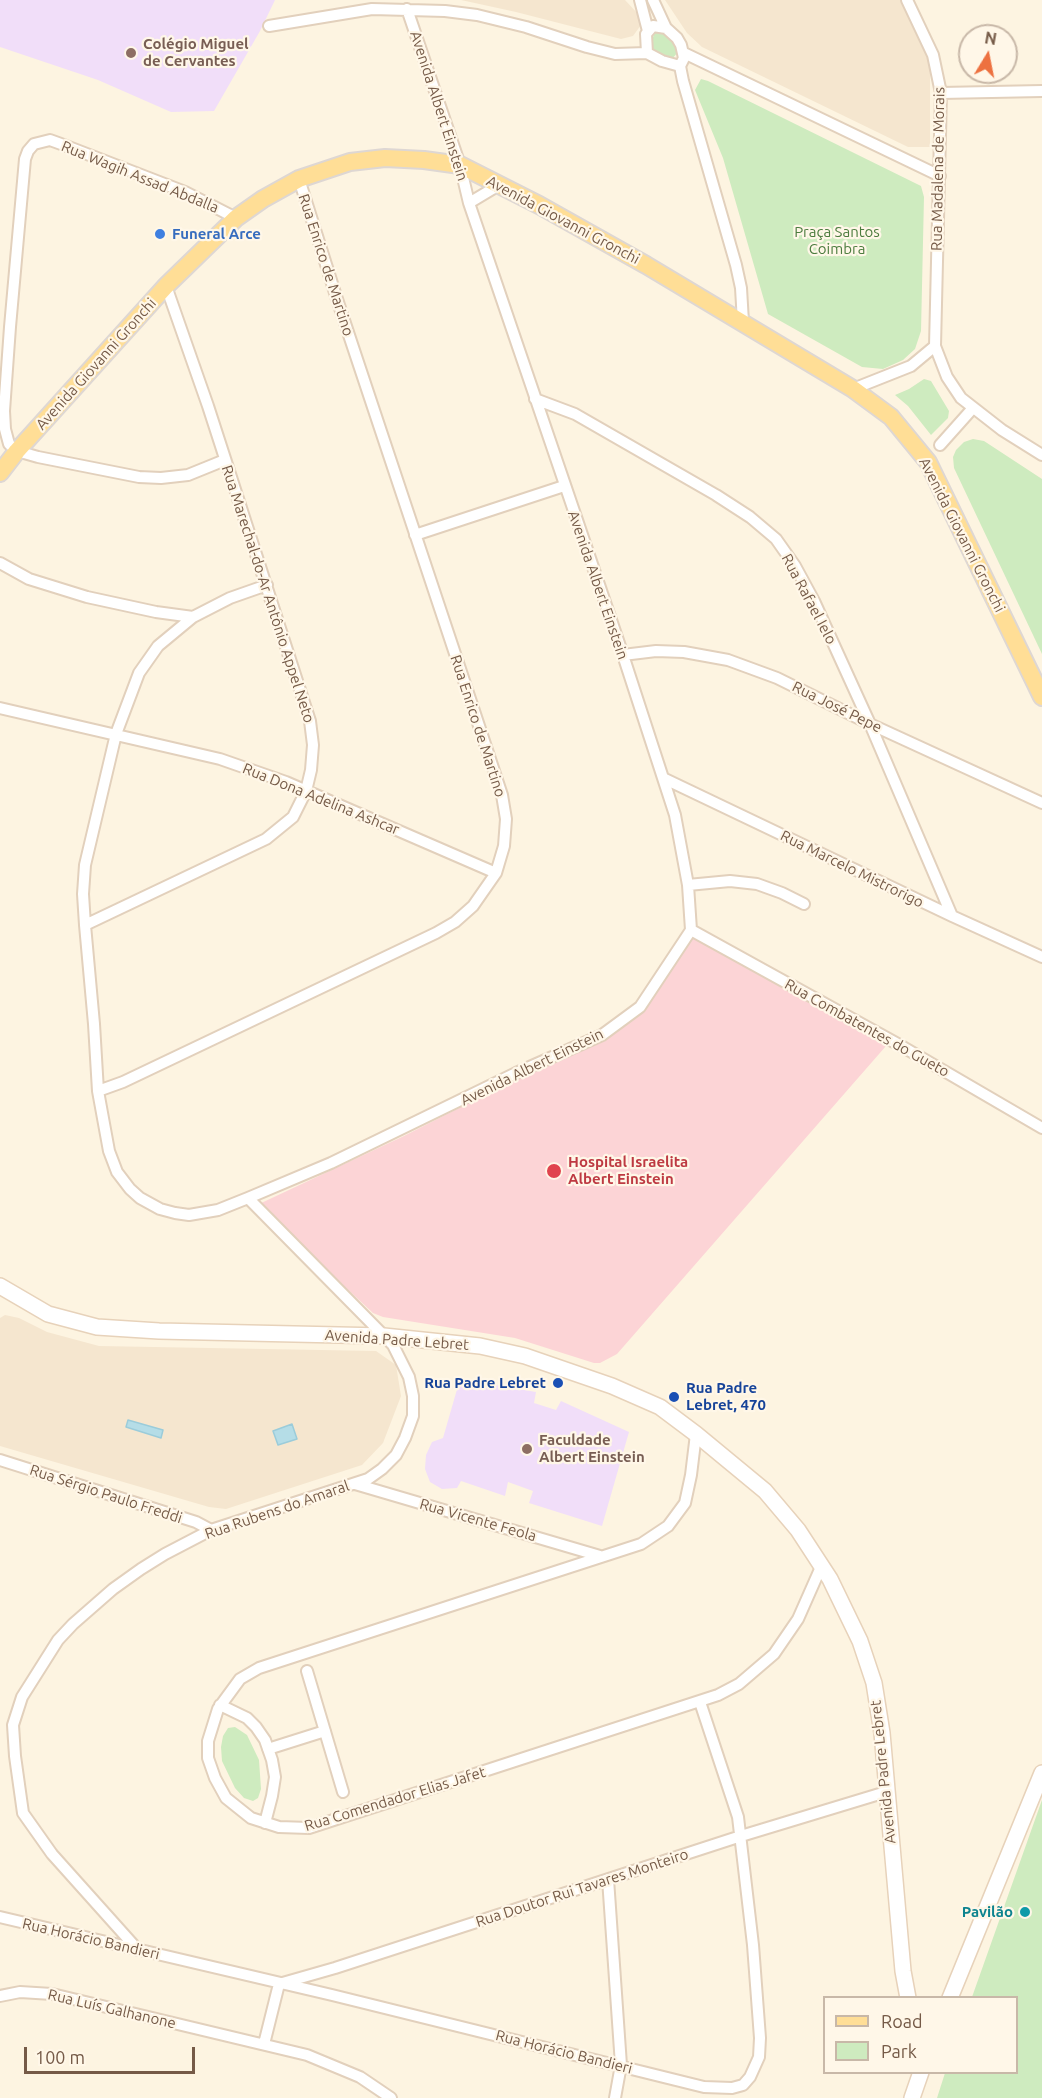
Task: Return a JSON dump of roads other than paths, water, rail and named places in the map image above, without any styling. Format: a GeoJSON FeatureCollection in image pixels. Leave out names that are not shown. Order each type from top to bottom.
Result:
{"type":"FeatureCollection","features":[{"type":"Feature","properties":{"kind":"main road","name":"Avenida Giovanni Gronchi"},"geometry":{"type":"LineString","coordinates":[[0,472],[166,286],[236,218],[263,199],[299,179],[350,162],[385,158],[460,165],[636,260],[743,322],[853,389],[891,417],[928,462],[1042,697]]}},
{"type":"Feature","properties":{"kind":"main road","name":"Avenida Padre Lebret"},"geometry":{"type":"LineString","coordinates":[[4,1293],[48,1314],[97,1327],[159,1331],[384,1336],[480,1346],[525,1356],[612,1386],[660,1407],[696,1434],[765,1491],[798,1530],[830,1579],[860,1641],[874,1683],[882,1733],[903,1971],[908,1996]]}},
{"type":"Feature","properties":{"kind":"main road"},"geometry":{"type":"LineString","coordinates":[[951,1996],[1042,1773]]}},
{"type":"Feature","properties":{"kind":"main road"},"geometry":{"type":"LineString","coordinates":[[912,2098],[921,2074]]}},
{"type":"Feature","properties":{"kind":"street"},"geometry":{"type":"LineString","coordinates":[[640,0],[650,29],[646,38],[647,53]]}},
{"type":"Feature","properties":{"kind":"street"},"geometry":{"type":"LineString","coordinates":[[653,0],[666,28],[677,38],[684,53],[680,66],[736,265],[741,288],[743,322]]}},
{"type":"Feature","properties":{"kind":"street","name":"Rua Madalena de Morais"},"geometry":{"type":"LineString","coordinates":[[907,0],[933,55],[941,93],[935,346]]}},
{"type":"Feature","properties":{"kind":"street"},"geometry":{"type":"LineString","coordinates":[[269,26],[372,9],[445,11],[477,15],[526,27],[615,54],[647,53],[662,62],[680,66]]}},
{"type":"Feature","properties":{"kind":"street","name":"Avenida Albert Einstein"},"geometry":{"type":"LineString","coordinates":[[267,585],[230,598],[193,617],[158,646],[139,674],[116,734],[86,865],[83,894],[98,1090],[109,1151],[117,1172],[140,1198],[160,1209],[189,1215],[218,1210],[331,1163],[602,1035],[640,1007],[691,930],[688,885],[675,815],[469,203],[460,165],[407,9]]}},
{"type":"Feature","properties":{"kind":"street"},"geometry":{"type":"LineString","coordinates":[[650,29],[666,28]]}},
{"type":"Feature","properties":{"kind":"street"},"geometry":{"type":"LineString","coordinates":[[684,53],[940,176]]}},
{"type":"Feature","properties":{"kind":"street"},"geometry":{"type":"LineString","coordinates":[[941,93],[1042,91]]}},
{"type":"Feature","properties":{"kind":"street","name":"Rua Wagih Assad Abdalla"},"geometry":{"type":"LineString","coordinates":[[17,451],[9,444],[4,411],[25,159],[34,144],[50,140],[61,144],[185,192],[236,218]]}},
{"type":"Feature","properties":{"kind":"street","name":"Rua Enrico de Martino"},"geometry":{"type":"LineString","coordinates":[[98,1090],[123,1082],[455,922],[473,906],[496,873],[504,846],[506,819],[502,795],[299,179]]}},
{"type":"Feature","properties":{"kind":"street","name":"Avenida Albert Einstein"},"geometry":{"type":"LineString","coordinates":[[469,203],[499,185]]}},
{"type":"Feature","properties":{"kind":"street","name":"Rua Marechal-do-Ar Antônio Appel Neto"},"geometry":{"type":"LineString","coordinates":[[85,925],[266,839],[293,817],[306,791],[311,770],[313,745],[310,721],[267,585],[166,286]]}},
{"type":"Feature","properties":{"kind":"street"},"geometry":{"type":"LineString","coordinates":[[853,389],[911,366],[935,346],[947,377],[962,398],[1002,430],[1042,454]]}},
{"type":"Feature","properties":{"kind":"street","name":"Rua Rafael Ielo"},"geometry":{"type":"LineString","coordinates":[[535,399],[575,414],[716,495],[750,517],[776,539],[795,566],[814,601],[870,724],[952,916]]}},
{"type":"Feature","properties":{"kind":"street"},"geometry":{"type":"LineString","coordinates":[[940,446],[974,408]]}},
{"type":"Feature","properties":{"kind":"street"},"geometry":{"type":"LineString","coordinates":[[17,451],[94,469],[139,477],[161,478],[188,475],[225,460]]}},
{"type":"Feature","properties":{"kind":"street"},"geometry":{"type":"LineString","coordinates":[[415,535],[564,486]]}},
{"type":"Feature","properties":{"kind":"street"},"geometry":{"type":"LineString","coordinates":[[0,563],[29,579],[87,597],[156,612],[193,617]]}},
{"type":"Feature","properties":{"kind":"street","name":"Rua José Pepe"},"geometry":{"type":"LineString","coordinates":[[622,655],[656,651],[684,652],[729,660],[777,678],[870,724],[1042,803]]}},
{"type":"Feature","properties":{"kind":"street","name":"Rua Dona Adelina Ashcar"},"geometry":{"type":"LineString","coordinates":[[0,708],[220,759],[286,782],[496,873]]}},
{"type":"Feature","properties":{"kind":"street","name":"Rua Marcelo Mistrorigo"},"geometry":{"type":"LineString","coordinates":[[663,778],[1042,957]]}},
{"type":"Feature","properties":{"kind":"street"},"geometry":{"type":"LineString","coordinates":[[688,885],[730,881],[757,884],[804,904]]}},
{"type":"Feature","properties":{"kind":"street","name":"Rua Combatentes do Gueto"},"geometry":{"type":"LineString","coordinates":[[691,930],[903,1047],[1042,1128]]}},
{"type":"Feature","properties":{"kind":"street","name":"Rua Rubens do Amaral"},"geometry":{"type":"LineString","coordinates":[[138,1950],[52,1854],[23,1813],[15,1756],[14,1725],[22,1697],[58,1640],[113,1589],[165,1554],[211,1530],[368,1479],[396,1455],[413,1416],[413,1395],[409,1377],[393,1345],[248,1198]]}},
{"type":"Feature","properties":{"kind":"street","name":"Rua Comendador Elias Jafet"},"geometry":{"type":"LineString","coordinates":[[696,1434],[685,1503],[668,1526],[641,1544],[259,1668],[240,1679],[220,1705],[208,1742],[208,1758],[215,1778],[226,1798],[250,1818],[291,1829],[309,1828],[700,1702],[739,1684],[774,1654],[798,1619],[821,1567]]}},
{"type":"Feature","properties":{"kind":"street","name":"Rua Sérgio Paulo Freddi"},"geometry":{"type":"LineString","coordinates":[[0,1460],[196,1522],[211,1530]]}},
{"type":"Feature","properties":{"kind":"street","name":"Rua Vicente Feola"},"geometry":{"type":"LineString","coordinates":[[355,1484],[601,1556]]}},
{"type":"Feature","properties":{"kind":"street"},"geometry":{"type":"LineString","coordinates":[[307,1671],[343,1792]]}},
{"type":"Feature","properties":{"kind":"street","name":"Rua Horácio Bandieri"},"geometry":{"type":"LineString","coordinates":[[0,1917],[332,1995],[704,2087],[720,2089],[743,2085],[750,2077],[759,2057],[760,2038],[741,1836],[738,1817],[700,1702]]}},
{"type":"Feature","properties":{"kind":"street"},"geometry":{"type":"LineString","coordinates":[[220,1705],[247,1718],[256,1727],[268,1749],[275,1778],[265,1823]]}},
{"type":"Feature","properties":{"kind":"street"},"geometry":{"type":"LineString","coordinates":[[268,1749],[325,1731]]}},
{"type":"Feature","properties":{"kind":"street","name":"Rua Doutor Rui Tavares Monteiro"},"geometry":{"type":"LineString","coordinates":[[279,1984],[886,1792]]}},
{"type":"Feature","properties":{"kind":"street"},"geometry":{"type":"LineString","coordinates":[[608,1879],[621,2065],[615,2098]]}},
{"type":"Feature","properties":{"kind":"street"},"geometry":{"type":"LineString","coordinates":[[264,2044],[279,1984]]}},
{"type":"Feature","properties":{"kind":"street","name":"Rua Luís Galhanone"},"geometry":{"type":"LineString","coordinates":[[0,1996],[20,1992],[52,1994],[264,2044],[326,2061],[360,2077],[391,2098]]}},
{"type":"Feature","properties":{"kind":"water"},"geometry":{"type":"Polygon","coordinates":[[[128,1420],[163,1430],[161,1438],[126,1427],[128,1420]]]}},
{"type":"Feature","properties":{"kind":"water"},"geometry":{"type":"Polygon","coordinates":[[[292,1424],[297,1439],[278,1445],[273,1431],[292,1424]]]}},
{"type":"Feature","properties":{"kind":"place","name":"Colégio Miguel de Cervantes"},"geometry":{"type":"Point","coordinates":[131,53]}},
{"type":"Feature","properties":{"kind":"place","name":"Funeral Arce"},"geometry":{"type":"Point","coordinates":[160,234]}},
{"type":"Feature","properties":{"kind":"place","name":"Hospital Israelita Albert Einstein"},"geometry":{"type":"Point","coordinates":[554,1171]}},
{"type":"Feature","properties":{"kind":"place","name":"Rua Padre Lebret"},"geometry":{"type":"Point","coordinates":[558,1383]}},
{"type":"Feature","properties":{"kind":"place","name":"Rua Padre Lebret, 470"},"geometry":{"type":"Point","coordinates":[674,1397]}},
{"type":"Feature","properties":{"kind":"place","name":"Faculdade Albert Einstein"},"geometry":{"type":"Point","coordinates":[527,1449]}},
{"type":"Feature","properties":{"kind":"place","name":"Pavilão"},"geometry":{"type":"Point","coordinates":[1025,1912]}},
{"type":"Feature","properties":{"kind":"park label","name":"Praça Santos Coimbra"},"geometry":{"type":"Point","coordinates":[837,240]}}]}
